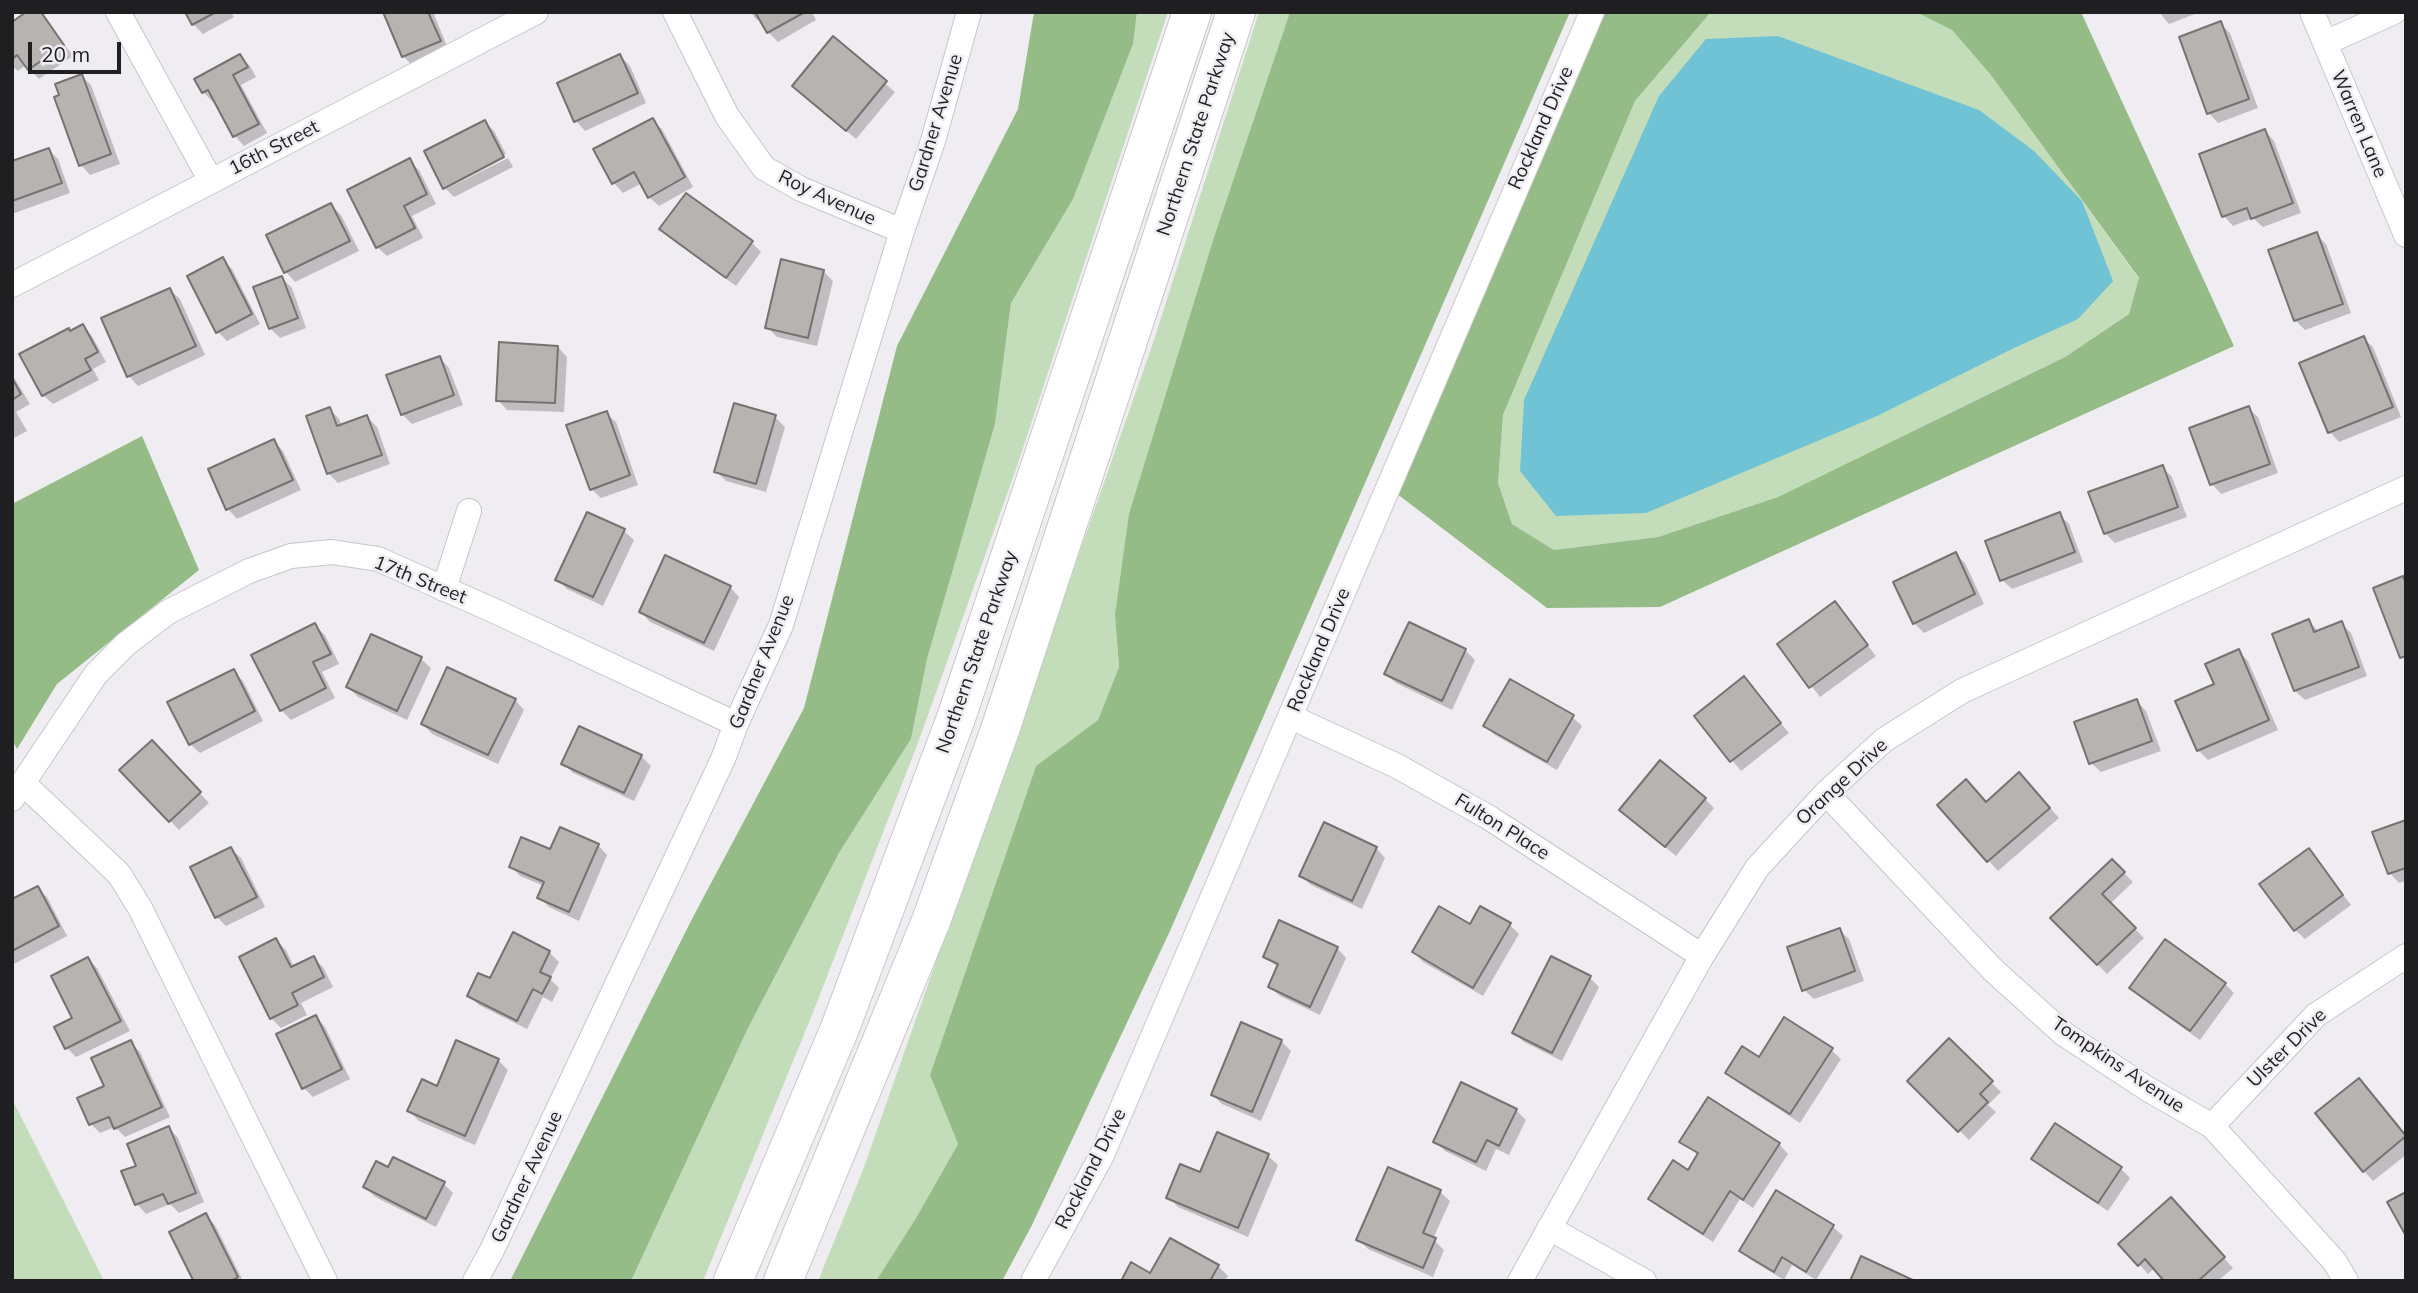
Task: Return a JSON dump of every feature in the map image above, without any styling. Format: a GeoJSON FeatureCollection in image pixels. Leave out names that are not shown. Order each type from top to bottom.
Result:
{"type":"FeatureCollection","features":[{"type":"Feature","properties":{"kind":"highway","name":"Northern State Parkway"},"geometry":{"type":"LineString","coordinates":[[733,1281],[840,1028],[956,719],[1192,12]]}},
{"type":"Feature","properties":{"kind":"highway","name":"Northern State Parkway"},"geometry":{"type":"LineString","coordinates":[[783,1281],[930,921],[1000,730],[1236,12]]}},
{"type":"Feature","properties":{"kind":"street"},"geometry":{"type":"LineString","coordinates":[[118,12],[211,181]]}},
{"type":"Feature","properties":{"kind":"street","name":"16th Street"},"geometry":{"type":"LineString","coordinates":[[12,285],[536,12]]}},
{"type":"Feature","properties":{"kind":"street","name":"Roy Avenue"},"geometry":{"type":"LineString","coordinates":[[675,12],[727,116],[764,168],[801,189],[902,231]]}},
{"type":"Feature","properties":{"kind":"street","name":"Gardner Avenue"},"geometry":{"type":"LineString","coordinates":[[475,1281],[723,759],[736,724],[782,625],[902,231],[933,141],[969,12]]}},
{"type":"Feature","properties":{"kind":"street","name":"Rockland Drive"},"geometry":{"type":"LineString","coordinates":[[1033,1281],[1102,1155],[1592,12]]}},
{"type":"Feature","properties":{"kind":"street","name":"Warren Lane"},"geometry":{"type":"LineString","coordinates":[[2312,12],[2406,235]]}},
{"type":"Feature","properties":{"kind":"street"},"geometry":{"type":"LineString","coordinates":[[2325,43],[2394,12]]}},
{"type":"Feature","properties":{"kind":"street","name":"Orange Drive"},"geometry":{"type":"LineString","coordinates":[[1520,1281],[1702,956],[1757,868],[1826,793],[1884,740],[1962,691],[2406,488]]}},
{"type":"Feature","properties":{"kind":"street"},"geometry":{"type":"LineString","coordinates":[[444,589],[469,511]]}},
{"type":"Feature","properties":{"kind":"street","name":"17th Street"},"geometry":{"type":"LineString","coordinates":[[18,791],[96,674],[126,643],[168,612],[249,571],[291,556],[332,552],[378,559],[736,724]]}},
{"type":"Feature","properties":{"kind":"street","name":"Fulton Place"},"geometry":{"type":"LineString","coordinates":[[1291,716],[1396,766],[1488,817],[1702,956]]}},
{"type":"Feature","properties":{"kind":"street"},"geometry":{"type":"LineString","coordinates":[[18,791],[119,874],[140,908],[325,1281]]}},
{"type":"Feature","properties":{"kind":"street","name":"Tompkins Avenue"},"geometry":{"type":"LineString","coordinates":[[1826,793],[1993,970],[2064,1034],[2146,1088],[2212,1126],[2335,1262],[2346,1281]]}},
{"type":"Feature","properties":{"kind":"street","name":"Ulster Drive"},"geometry":{"type":"LineString","coordinates":[[2212,1126],[2316,1015],[2406,956]]}},
{"type":"Feature","properties":{"kind":"street"},"geometry":{"type":"LineString","coordinates":[[1549,1228],[1644,1281]]}},
{"type":"Feature","properties":{"kind":"green space"},"geometry":{"type":"Polygon","coordinates":[[[1034,12],[1137,12],[1133,44],[1073,199],[1011,303],[995,424],[927,659],[911,739],[839,853],[748,1028],[631,1281],[510,1281],[693,917],[804,708],[897,346],[1018,109],[1034,12]]]}},
{"type":"Feature","properties":{"kind":"green space"},"geometry":{"type":"Polygon","coordinates":[[[1137,12],[1168,12],[1016,469],[919,740],[814,1010],[703,1281],[631,1281],[748,1028],[839,853],[911,739],[927,659],[995,424],[1011,303],[1073,198],[1133,44],[1137,12]]]}},
{"type":"Feature","properties":{"kind":"green space"},"geometry":{"type":"Polygon","coordinates":[[[1259,12],[1290,12],[1215,234],[1115,615],[1119,667],[1098,720],[1036,766],[930,1075],[958,1144],[876,1281],[818,1281],[863,1170],[1153,343],[1259,12]]]}},
{"type":"Feature","properties":{"kind":"green space"},"geometry":{"type":"Polygon","coordinates":[[[1290,12],[1570,12],[1170,931],[1032,1225],[1002,1281],[876,1281],[958,1144],[930,1075],[1036,766],[1098,720],[1119,667],[1115,615],[1129,514],[1215,234],[1290,12]]]}},
{"type":"Feature","properties":{"kind":"green space"},"geometry":{"type":"Polygon","coordinates":[[[1592,12],[1711,12],[1635,101],[1503,415],[1498,483],[1512,524],[1554,550],[1658,537],[1778,497],[2065,357],[2129,314],[2139,278],[1990,74],[1952,30],[1916,12],[2081,12],[2234,346],[1660,607],[1547,608],[1388,487],[1592,12]]]}},
{"type":"Feature","properties":{"kind":"green space"},"geometry":{"type":"Polygon","coordinates":[[[1711,12],[1916,12],[1952,30],[1990,74],[2139,279],[2129,314],[2065,357],[1778,497],[1658,537],[1554,550],[1512,524],[1498,483],[1503,415],[1635,101],[1711,12]]]}},
{"type":"Feature","properties":{"kind":"green space"},"geometry":{"type":"Polygon","coordinates":[[[142,436],[199,570],[57,684],[17,749],[12,740],[12,504],[142,436]]]}},
{"type":"Feature","properties":{"kind":"green space"},"geometry":{"type":"Polygon","coordinates":[[[12,1099],[104,1281],[12,1281],[12,1099]]]}},
{"type":"Feature","properties":{"kind":"water"},"geometry":{"type":"Polygon","coordinates":[[[1778,36],[1979,110],[2034,151],[2082,201],[2113,281],[2078,319],[1877,416],[1646,513],[1556,516],[1520,471],[1524,400],[1659,96],[1706,39],[1778,36]]]}},
{"type":"Feature","properties":{"kind":"building"},"geometry":{"type":"Polygon","coordinates":[[[26,12],[41,12],[64,45],[28,70],[17,55],[12,59],[12,22],[26,12]]]}},
{"type":"Feature","properties":{"kind":"building"},"geometry":{"type":"Polygon","coordinates":[[[185,12],[216,12],[192,25],[185,12]]]}},
{"type":"Feature","properties":{"kind":"building"},"geometry":{"type":"Polygon","coordinates":[[[383,12],[428,12],[441,41],[402,57],[383,12]]]}},
{"type":"Feature","properties":{"kind":"building"},"geometry":{"type":"Polygon","coordinates":[[[755,12],[805,12],[767,33],[755,12]]]}},
{"type":"Feature","properties":{"kind":"building"},"geometry":{"type":"Polygon","coordinates":[[[2221,21],[2249,99],[2207,114],[2179,37],[2221,21]]]}},
{"type":"Feature","properties":{"kind":"building"},"geometry":{"type":"Polygon","coordinates":[[[833,36],[887,81],[846,131],[792,86],[833,36]]]}},
{"type":"Feature","properties":{"kind":"building"},"geometry":{"type":"Polygon","coordinates":[[[240,54],[248,67],[233,75],[259,124],[233,137],[208,90],[202,93],[194,79],[240,54]]]}},
{"type":"Feature","properties":{"kind":"building"},"geometry":{"type":"Polygon","coordinates":[[[620,54],[638,93],[574,122],[557,83],[620,54]]]}},
{"type":"Feature","properties":{"kind":"building"},"geometry":{"type":"Polygon","coordinates":[[[82,74],[111,154],[79,166],[54,97],[59,95],[55,84],[82,74]]]}},
{"type":"Feature","properties":{"kind":"building"},"geometry":{"type":"Polygon","coordinates":[[[653,118],[685,177],[648,198],[634,172],[612,184],[593,149],[653,118]]]}},
{"type":"Feature","properties":{"kind":"building"},"geometry":{"type":"Polygon","coordinates":[[[485,120],[504,157],[443,189],[424,151],[485,120]]]}},
{"type":"Feature","properties":{"kind":"building"},"geometry":{"type":"Polygon","coordinates":[[[2265,129],[2293,203],[2251,219],[2247,208],[2222,217],[2199,154],[2265,129]]]}},
{"type":"Feature","properties":{"kind":"building"},"geometry":{"type":"Polygon","coordinates":[[[49,148],[62,183],[12,201],[12,161],[49,148]]]}},
{"type":"Feature","properties":{"kind":"building"},"geometry":{"type":"Polygon","coordinates":[[[410,158],[427,194],[404,206],[415,228],[376,248],[347,190],[410,158]]]}},
{"type":"Feature","properties":{"kind":"building"},"geometry":{"type":"Polygon","coordinates":[[[686,193],[753,241],[726,278],[659,229],[686,193]]]}},
{"type":"Feature","properties":{"kind":"building"},"geometry":{"type":"Polygon","coordinates":[[[331,203],[350,241],[284,273],[266,235],[331,203]]]}},
{"type":"Feature","properties":{"kind":"building"},"geometry":{"type":"Polygon","coordinates":[[[2317,232],[2343,304],[2294,321],[2268,250],[2317,232]]]}},
{"type":"Feature","properties":{"kind":"building"},"geometry":{"type":"Polygon","coordinates":[[[223,257],[252,314],[216,333],[187,276],[223,257]]]}},
{"type":"Feature","properties":{"kind":"building"},"geometry":{"type":"Polygon","coordinates":[[[781,259],[824,270],[808,338],[765,328],[781,259]]]}},
{"type":"Feature","properties":{"kind":"building"},"geometry":{"type":"Polygon","coordinates":[[[282,276],[298,318],[269,329],[253,287],[282,276]]]}},
{"type":"Feature","properties":{"kind":"building"},"geometry":{"type":"Polygon","coordinates":[[[170,288],[196,346],[127,377],[101,318],[170,288]]]}},
{"type":"Feature","properties":{"kind":"building"},"geometry":{"type":"Polygon","coordinates":[[[83,324],[98,352],[85,359],[91,370],[42,396],[19,354],[69,328],[70,331],[83,324]]]}},
{"type":"Feature","properties":{"kind":"building"},"geometry":{"type":"Polygon","coordinates":[[[2364,336],[2393,407],[2328,433],[2299,363],[2364,336]]]}},
{"type":"Feature","properties":{"kind":"building"},"geometry":{"type":"Polygon","coordinates":[[[499,342],[558,346],[555,403],[496,401],[499,342]]]}},
{"type":"Feature","properties":{"kind":"building"},"geometry":{"type":"Polygon","coordinates":[[[440,356],[454,395],[401,415],[386,375],[440,356]]]}},
{"type":"Feature","properties":{"kind":"building"},"geometry":{"type":"Polygon","coordinates":[[[12,378],[21,394],[12,400],[12,378]]]}},
{"type":"Feature","properties":{"kind":"building"},"geometry":{"type":"Polygon","coordinates":[[[734,403],[776,415],[756,484],[714,472],[734,403]]]}},
{"type":"Feature","properties":{"kind":"building"},"geometry":{"type":"Polygon","coordinates":[[[2249,406],[2270,464],[2210,485],[2189,428],[2249,406]]]}},
{"type":"Feature","properties":{"kind":"building"},"geometry":{"type":"Polygon","coordinates":[[[330,407],[337,426],[367,415],[382,455],[327,474],[306,416],[330,407]]]}},
{"type":"Feature","properties":{"kind":"building"},"geometry":{"type":"Polygon","coordinates":[[[607,411],[630,475],[590,490],[566,425],[607,411]]]}},
{"type":"Feature","properties":{"kind":"building"},"geometry":{"type":"Polygon","coordinates":[[[274,439],[293,480],[226,510],[208,469],[274,439]]]}},
{"type":"Feature","properties":{"kind":"building"},"geometry":{"type":"Polygon","coordinates":[[[2163,465],[2178,507],[2104,534],[2088,492],[2163,465]]]}},
{"type":"Feature","properties":{"kind":"building"},"geometry":{"type":"Polygon","coordinates":[[[587,512],[625,529],[593,597],[555,580],[587,512]]]}},
{"type":"Feature","properties":{"kind":"building"},"geometry":{"type":"Polygon","coordinates":[[[2060,512],[2075,552],[2000,581],[1985,541],[2060,512]]]}},
{"type":"Feature","properties":{"kind":"building"},"geometry":{"type":"Polygon","coordinates":[[[1956,552],[1975,594],[1913,624],[1893,582],[1956,552]]]}},
{"type":"Feature","properties":{"kind":"building"},"geometry":{"type":"Polygon","coordinates":[[[665,555],[731,586],[704,643],[639,612],[665,555]]]}},
{"type":"Feature","properties":{"kind":"building"},"geometry":{"type":"Polygon","coordinates":[[[2403,576],[2406,583],[2406,656],[2400,658],[2373,588],[2403,576]]]}},
{"type":"Feature","properties":{"kind":"building"},"geometry":{"type":"Polygon","coordinates":[[[1835,601],[1868,645],[1809,688],[1777,644],[1835,601]]]}},
{"type":"Feature","properties":{"kind":"building"},"geometry":{"type":"Polygon","coordinates":[[[2309,619],[2314,632],[2342,621],[2359,667],[2294,691],[2272,634],[2309,619]]]}},
{"type":"Feature","properties":{"kind":"building"},"geometry":{"type":"Polygon","coordinates":[[[1409,622],[1466,649],[1442,701],[1384,674],[1409,622]]]}},
{"type":"Feature","properties":{"kind":"building"},"geometry":{"type":"Polygon","coordinates":[[[315,623],[331,654],[313,662],[326,688],[280,711],[251,655],[315,623]]]}},
{"type":"Feature","properties":{"kind":"building"},"geometry":{"type":"Polygon","coordinates":[[[371,634],[422,657],[397,711],[346,687],[371,634]]]}},
{"type":"Feature","properties":{"kind":"building"},"geometry":{"type":"Polygon","coordinates":[[[2239,649],[2269,720],[2197,751],[2175,701],[2214,684],[2205,664],[2239,649]]]}},
{"type":"Feature","properties":{"kind":"building"},"geometry":{"type":"Polygon","coordinates":[[[447,667],[516,699],[488,755],[421,724],[447,667]]]}},
{"type":"Feature","properties":{"kind":"building"},"geometry":{"type":"Polygon","coordinates":[[[234,669],[255,711],[189,745],[167,702],[234,669]]]}},
{"type":"Feature","properties":{"kind":"building"},"geometry":{"type":"Polygon","coordinates":[[[1744,676],[1781,723],[1730,762],[1694,716],[1744,676]]]}},
{"type":"Feature","properties":{"kind":"building"},"geometry":{"type":"Polygon","coordinates":[[[1510,679],[1574,715],[1547,762],[1483,726],[1510,679]]]}},
{"type":"Feature","properties":{"kind":"building"},"geometry":{"type":"Polygon","coordinates":[[[2137,699],[2152,741],[2089,764],[2074,722],[2137,699]]]}},
{"type":"Feature","properties":{"kind":"building"},"geometry":{"type":"Polygon","coordinates":[[[579,726],[642,755],[624,793],[561,764],[579,726]]]}},
{"type":"Feature","properties":{"kind":"building"},"geometry":{"type":"Polygon","coordinates":[[[152,740],[201,792],[169,822],[119,770],[152,740]]]}},
{"type":"Feature","properties":{"kind":"building"},"geometry":{"type":"Polygon","coordinates":[[[1660,760],[1706,798],[1665,847],[1619,810],[1660,760]]]}},
{"type":"Feature","properties":{"kind":"building"},"geometry":{"type":"Polygon","coordinates":[[[2019,772],[2050,808],[1987,862],[1937,805],[1966,779],[1986,802],[2019,772]]]}},
{"type":"Feature","properties":{"kind":"building"},"geometry":{"type":"Polygon","coordinates":[[[2406,820],[2406,868],[2388,874],[2372,832],[2406,820]]]}},
{"type":"Feature","properties":{"kind":"building"},"geometry":{"type":"Polygon","coordinates":[[[1324,822],[1377,847],[1352,901],[1299,876],[1324,822]]]}},
{"type":"Feature","properties":{"kind":"building"},"geometry":{"type":"Polygon","coordinates":[[[560,827],[599,844],[569,912],[537,898],[544,882],[509,867],[521,837],[550,849],[560,827]]]}},
{"type":"Feature","properties":{"kind":"building"},"geometry":{"type":"Polygon","coordinates":[[[231,847],[257,897],[215,918],[190,867],[231,847]]]}},
{"type":"Feature","properties":{"kind":"building"},"geometry":{"type":"Polygon","coordinates":[[[2309,848],[2343,895],[2294,931],[2259,884],[2309,848]]]}},
{"type":"Feature","properties":{"kind":"building"},"geometry":{"type":"Polygon","coordinates":[[[2112,859],[2125,872],[2102,894],[2136,928],[2097,965],[2050,918],[2112,859]]]}},
{"type":"Feature","properties":{"kind":"building"},"geometry":{"type":"Polygon","coordinates":[[[38,886],[59,926],[12,951],[12,899],[38,886]]]}},
{"type":"Feature","properties":{"kind":"building"},"geometry":{"type":"Polygon","coordinates":[[[1439,906],[1470,924],[1480,906],[1511,923],[1473,988],[1412,952],[1439,906]]]}},
{"type":"Feature","properties":{"kind":"building"},"geometry":{"type":"Polygon","coordinates":[[[1279,920],[1338,947],[1310,1007],[1268,987],[1278,964],[1263,957],[1279,920]]]}},
{"type":"Feature","properties":{"kind":"building"},"geometry":{"type":"Polygon","coordinates":[[[1840,928],[1855,971],[1802,991],[1787,947],[1840,928]]]}},
{"type":"Feature","properties":{"kind":"building"},"geometry":{"type":"Polygon","coordinates":[[[513,932],[550,951],[540,972],[551,977],[542,994],[533,989],[517,1021],[467,996],[478,973],[490,978],[513,932]]]}},
{"type":"Feature","properties":{"kind":"building"},"geometry":{"type":"Polygon","coordinates":[[[276,938],[291,967],[314,956],[324,977],[292,993],[298,1005],[270,1019],[239,957],[276,938]]]}},
{"type":"Feature","properties":{"kind":"building"},"geometry":{"type":"Polygon","coordinates":[[[2165,939],[2226,983],[2190,1031],[2129,988],[2165,939]]]}},
{"type":"Feature","properties":{"kind":"building"},"geometry":{"type":"Polygon","coordinates":[[[1551,956],[1591,976],[1552,1053],[1512,1033],[1551,956]]]}},
{"type":"Feature","properties":{"kind":"building"},"geometry":{"type":"Polygon","coordinates":[[[88,957],[121,1021],[65,1049],[54,1027],[72,1018],[51,976],[88,957]]]}},
{"type":"Feature","properties":{"kind":"building"},"geometry":{"type":"Polygon","coordinates":[[[316,1015],[342,1069],[302,1089],[276,1034],[316,1015]]]}},
{"type":"Feature","properties":{"kind":"building"},"geometry":{"type":"Polygon","coordinates":[[[1784,1017],[1833,1048],[1790,1114],[1725,1073],[1742,1046],[1759,1057],[1784,1017]]]}},
{"type":"Feature","properties":{"kind":"building"},"geometry":{"type":"Polygon","coordinates":[[[1241,1022],[1282,1040],[1252,1112],[1211,1095],[1241,1022]]]}},
{"type":"Feature","properties":{"kind":"building"},"geometry":{"type":"Polygon","coordinates":[[[1949,1038],[1993,1081],[1980,1094],[1988,1102],[1958,1132],[1907,1081],[1949,1038]]]}},
{"type":"Feature","properties":{"kind":"building"},"geometry":{"type":"Polygon","coordinates":[[[131,1040],[162,1107],[114,1129],[109,1117],[89,1125],[77,1098],[104,1086],[91,1058],[131,1040]]]}},
{"type":"Feature","properties":{"kind":"building"},"geometry":{"type":"Polygon","coordinates":[[[456,1040],[499,1059],[465,1136],[407,1111],[422,1079],[437,1086],[456,1040]]]}},
{"type":"Feature","properties":{"kind":"building"},"geometry":{"type":"Polygon","coordinates":[[[2359,1078],[2406,1136],[2363,1172],[2315,1113],[2359,1078]]]}},
{"type":"Feature","properties":{"kind":"building"},"geometry":{"type":"Polygon","coordinates":[[[1461,1082],[1517,1109],[1499,1146],[1487,1140],[1476,1162],[1433,1142],[1461,1082]]]}},
{"type":"Feature","properties":{"kind":"building"},"geometry":{"type":"Polygon","coordinates":[[[1708,1097],[1780,1143],[1743,1200],[1730,1191],[1703,1234],[1648,1199],[1673,1160],[1688,1170],[1698,1153],[1679,1142],[1708,1097]]]}},
{"type":"Feature","properties":{"kind":"building"},"geometry":{"type":"Polygon","coordinates":[[[2055,1123],[2122,1167],[2098,1203],[2031,1159],[2055,1123]]]}},
{"type":"Feature","properties":{"kind":"building"},"geometry":{"type":"Polygon","coordinates":[[[169,1126],[196,1193],[168,1204],[163,1194],[135,1205],[121,1171],[136,1166],[127,1144],[169,1126]]]}},
{"type":"Feature","properties":{"kind":"building"},"geometry":{"type":"Polygon","coordinates":[[[1217,1132],[1269,1154],[1238,1228],[1166,1198],[1180,1164],[1200,1172],[1217,1132]]]}},
{"type":"Feature","properties":{"kind":"building"},"geometry":{"type":"Polygon","coordinates":[[[393,1157],[445,1182],[426,1219],[363,1187],[376,1161],[388,1167],[393,1157]]]}},
{"type":"Feature","properties":{"kind":"building"},"geometry":{"type":"Polygon","coordinates":[[[1388,1167],[1441,1190],[1423,1233],[1436,1238],[1423,1268],[1356,1240],[1388,1167]]]}},
{"type":"Feature","properties":{"kind":"building"},"geometry":{"type":"Polygon","coordinates":[[[1776,1190],[1834,1225],[1806,1272],[1782,1257],[1774,1272],[1739,1251],[1776,1190]]]}},
{"type":"Feature","properties":{"kind":"building"},"geometry":{"type":"Polygon","coordinates":[[[2406,1192],[2406,1236],[2387,1202],[2406,1192]]]}},
{"type":"Feature","properties":{"kind":"building"},"geometry":{"type":"Polygon","coordinates":[[[2171,1197],[2225,1257],[2198,1281],[2164,1281],[2145,1259],[2138,1266],[2118,1244],[2171,1197]]]}},
{"type":"Feature","properties":{"kind":"building"},"geometry":{"type":"Polygon","coordinates":[[[206,1213],[238,1277],[231,1281],[191,1281],[193,1280],[169,1232],[206,1213]]]}},
{"type":"Feature","properties":{"kind":"building"},"geometry":{"type":"Polygon","coordinates":[[[1170,1238],[1219,1265],[1210,1281],[1121,1281],[1131,1262],[1150,1273],[1170,1238]]]}},
{"type":"Feature","properties":{"kind":"building"},"geometry":{"type":"Polygon","coordinates":[[[1861,1256],[1915,1281],[1850,1281],[1861,1256]]]}}]}
